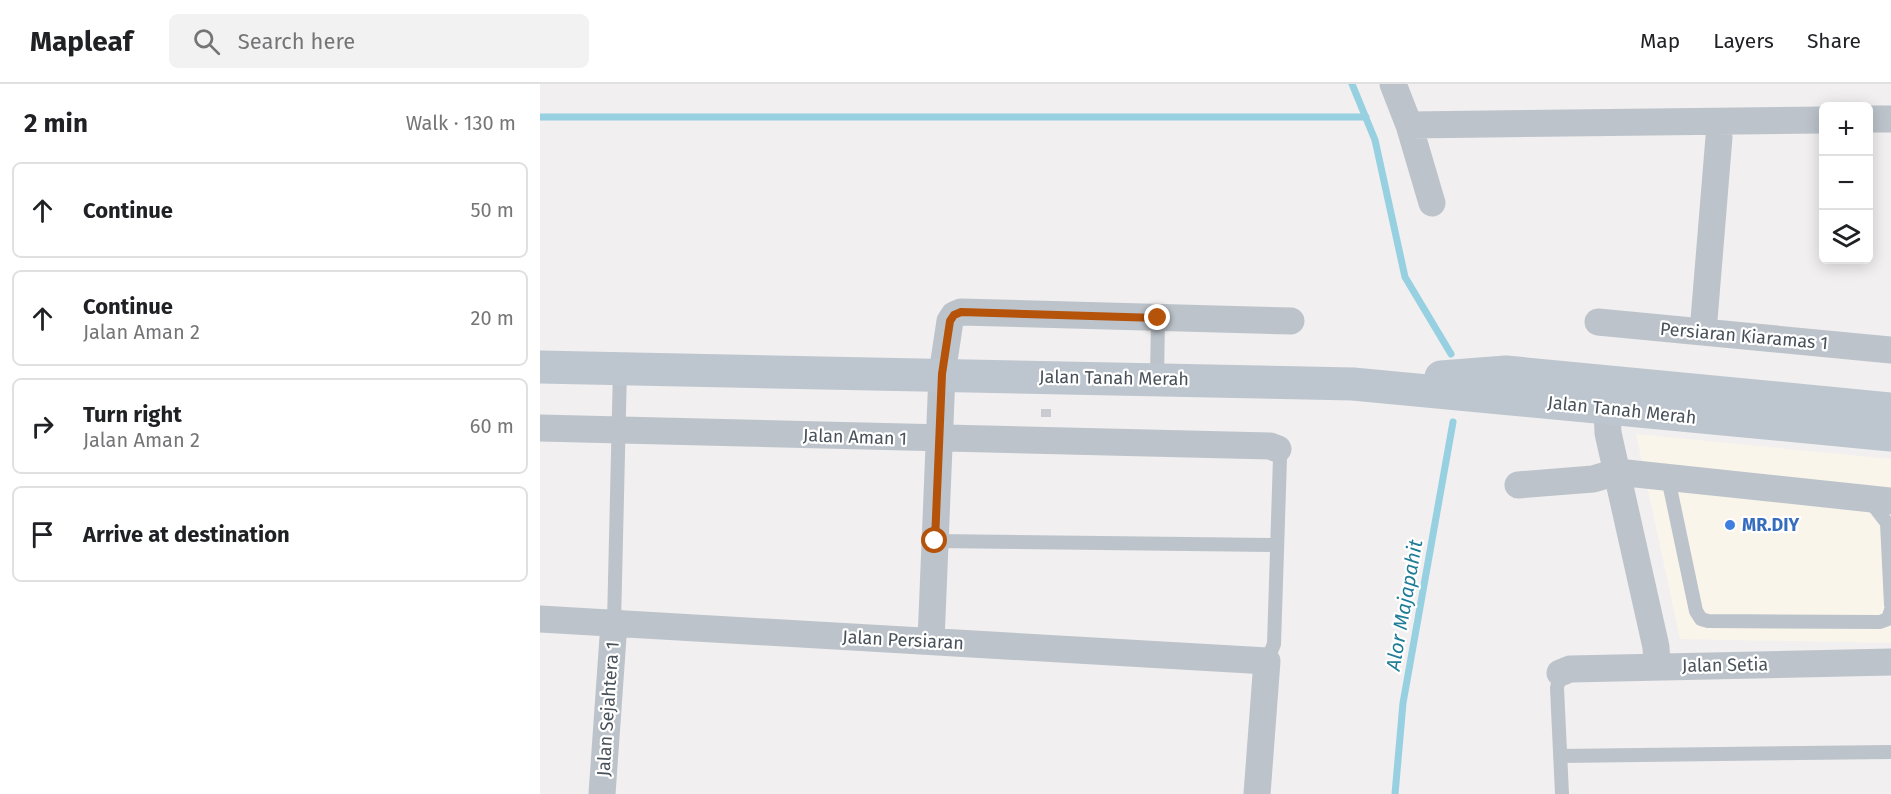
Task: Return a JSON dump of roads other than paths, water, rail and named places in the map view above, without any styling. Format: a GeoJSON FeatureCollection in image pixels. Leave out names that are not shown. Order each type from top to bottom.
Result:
{"type":"FeatureCollection","features":[{"type":"Feature","properties":{"kind":"main road","name":"Jalan Tanah Merah"},"geometry":{"type":"LineString","coordinates":[[540,367],[1353,384],[1891,435]]}},
{"type":"Feature","properties":{"kind":"main road","name":"Jalan Tanah Merah"},"geometry":{"type":"LineString","coordinates":[[1353,384],[1506,372],[1891,410]]}},
{"type":"Feature","properties":{"kind":"street"},"geometry":{"type":"LineString","coordinates":[[1393,84],[1409,124],[1431,203]]}},
{"type":"Feature","properties":{"kind":"street"},"geometry":{"type":"LineString","coordinates":[[1873,119],[1891,119]]}},
{"type":"Feature","properties":{"kind":"street"},"geometry":{"type":"LineString","coordinates":[[1409,124],[1819,120]]}},
{"type":"Feature","properties":{"kind":"street"},"geometry":{"type":"LineString","coordinates":[[1703,332],[1719,137]]}},
{"type":"Feature","properties":{"kind":"street"},"geometry":{"type":"LineString","coordinates":[[931,641],[942,374],[950,321],[954,315],[961,312],[1291,321]]}},
{"type":"Feature","properties":{"kind":"street","name":"Persiaran Kiaramas 1"},"geometry":{"type":"LineString","coordinates":[[1598,322],[1891,350]]}},
{"type":"Feature","properties":{"kind":"street"},"geometry":{"type":"LineString","coordinates":[[1607,409],[1608,433],[1656,647],[1657,667]]}},
{"type":"Feature","properties":{"kind":"street","name":"Jalan Aman 1"},"geometry":{"type":"LineString","coordinates":[[540,428],[939,440],[1270,446],[1278,449]]}},
{"type":"Feature","properties":{"kind":"street"},"geometry":{"type":"LineString","coordinates":[[1518,485],[1593,479],[1617,472],[1880,500]]}},
{"type":"Feature","properties":{"kind":"street","name":"Jalan Persiaran"},"geometry":{"type":"LineString","coordinates":[[540,619],[1267,661]]}},
{"type":"Feature","properties":{"kind":"street","name":"Jalan Sejahtera 1"},"geometry":{"type":"LineString","coordinates":[[602,794],[614,623]]}},
{"type":"Feature","properties":{"kind":"street"},"geometry":{"type":"LineString","coordinates":[[1257,794],[1267,661]]}},
{"type":"Feature","properties":{"kind":"street","name":"Jalan Setia"},"geometry":{"type":"LineString","coordinates":[[1560,673],[1570,669],[1891,662]]}},
{"type":"Feature","properties":{"kind":"lane"},"geometry":{"type":"LineString","coordinates":[[1157,379],[1158,318]]}},
{"type":"Feature","properties":{"kind":"lane"},"geometry":{"type":"LineString","coordinates":[[614,623],[620,369]]}},
{"type":"Feature","properties":{"kind":"lane"},"geometry":{"type":"LineString","coordinates":[[1267,661],[1274,644],[1280,458],[1278,449]]}},
{"type":"Feature","properties":{"kind":"lane"},"geometry":{"type":"LineString","coordinates":[[1668,478],[1696,611],[1701,619],[1708,621],[1880,622],[1888,619],[1891,610]]}},
{"type":"Feature","properties":{"kind":"lane"},"geometry":{"type":"LineString","coordinates":[[1880,500],[1887,523],[1891,606]]}},
{"type":"Feature","properties":{"kind":"lane"},"geometry":{"type":"LineString","coordinates":[[935,541],[1277,544]]}},
{"type":"Feature","properties":{"kind":"lane"},"geometry":{"type":"LineString","coordinates":[[1560,673],[1557,687],[1562,794]]}},
{"type":"Feature","properties":{"kind":"lane"},"geometry":{"type":"LineString","coordinates":[[1560,756],[1891,752]]}},
{"type":"Feature","properties":{"kind":"waterway","name":"Alor Majapahit"},"geometry":{"type":"LineString","coordinates":[[1352,84],[1375,140],[1405,277],[1451,354]]}},
{"type":"Feature","properties":{"kind":"waterway"},"geometry":{"type":"LineString","coordinates":[[540,117],[1366,117]]}},
{"type":"Feature","properties":{"kind":"waterway","name":"Alor Majapahit"},"geometry":{"type":"LineString","coordinates":[[1395,794],[1403,703],[1453,422]]}},
{"type":"Feature","properties":{"kind":"place","name":"MR.DIY"},"geometry":{"type":"Point","coordinates":[1730,525]}}]}
